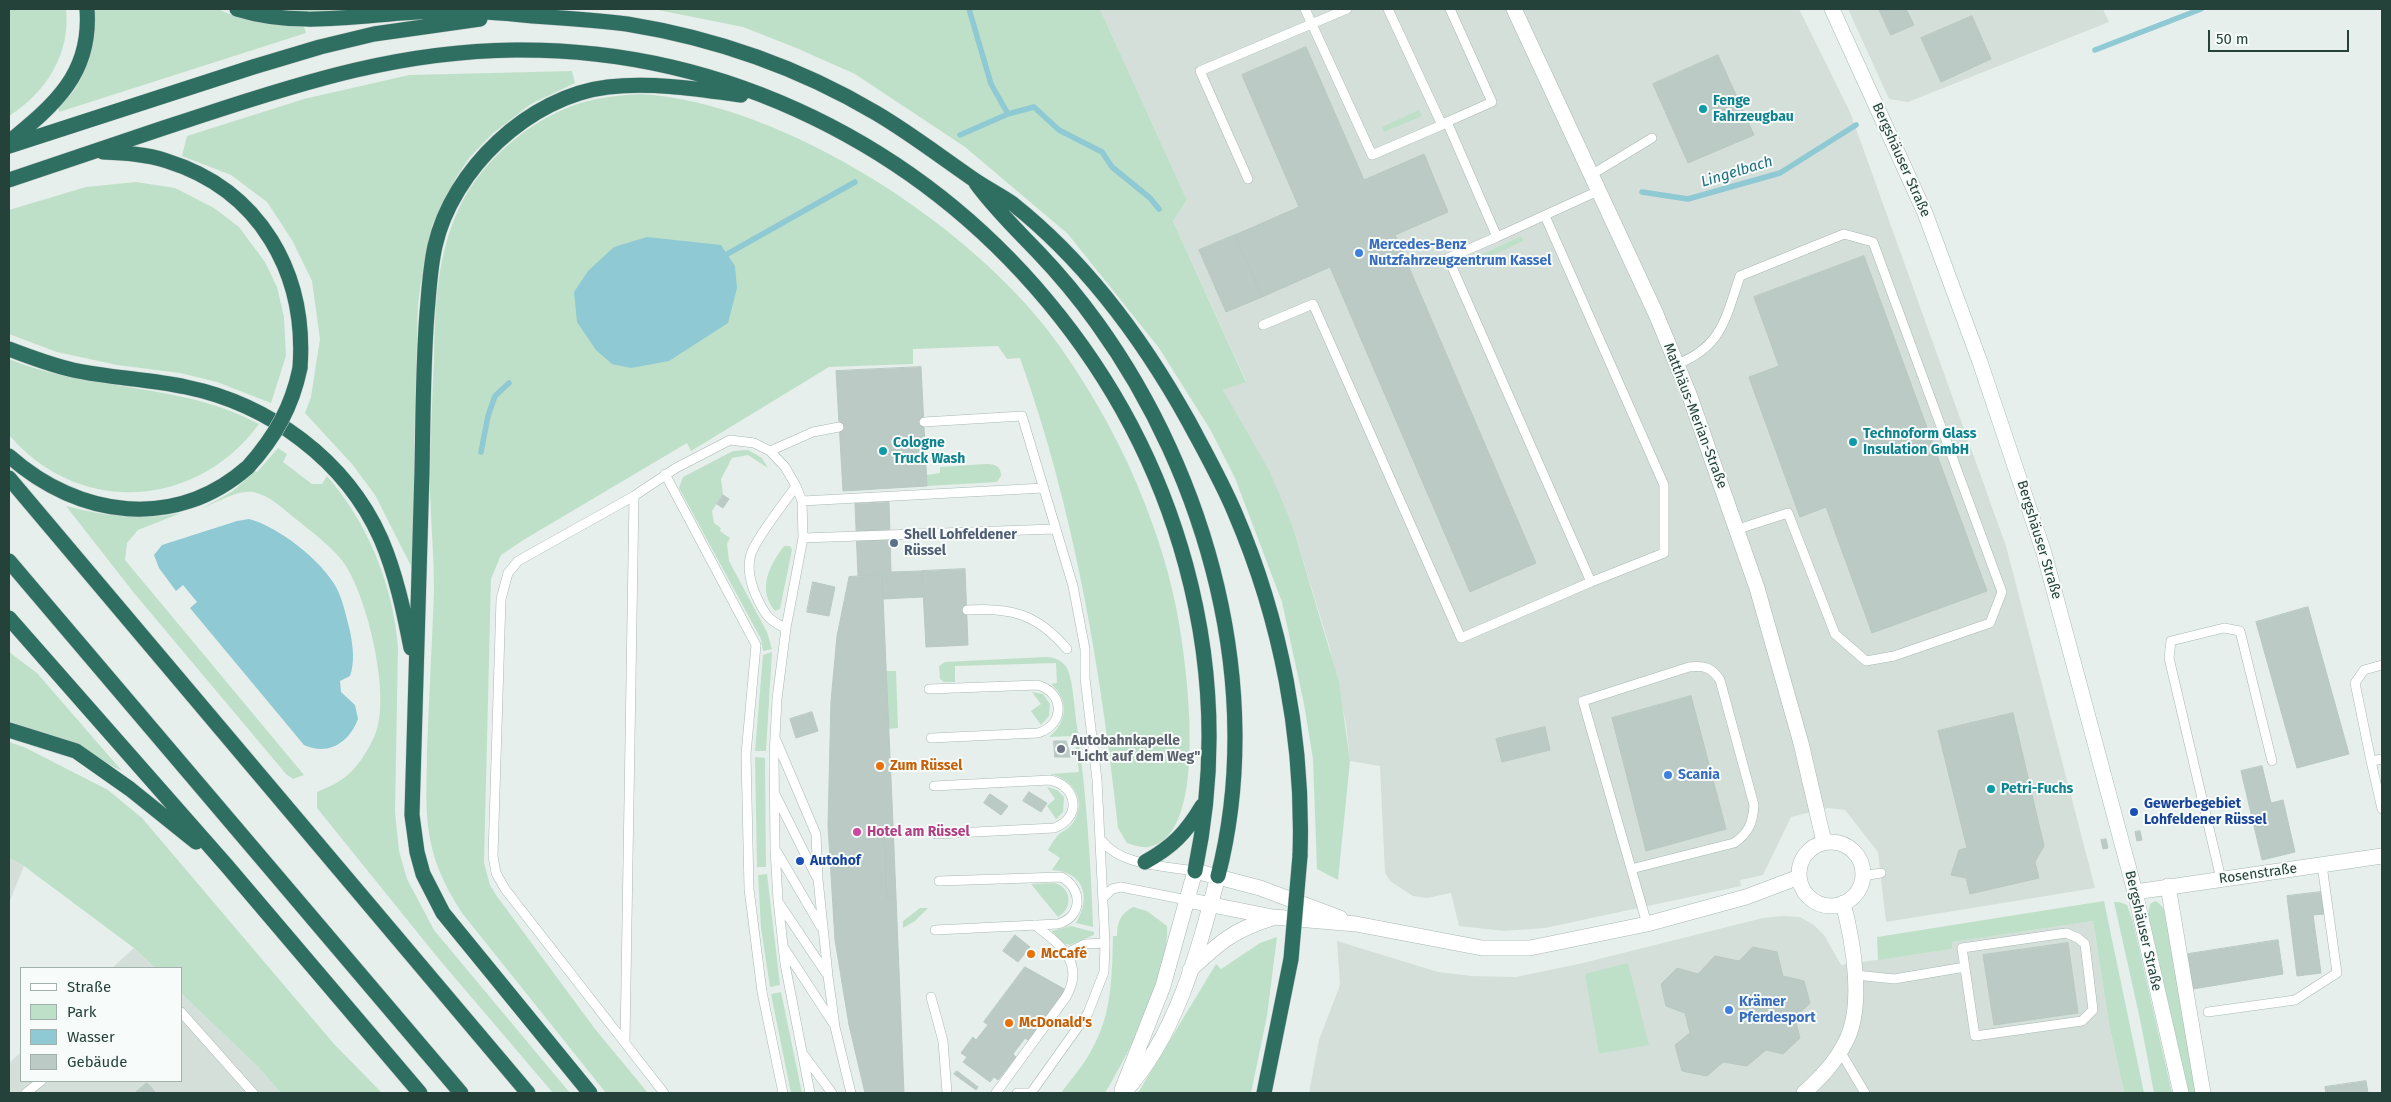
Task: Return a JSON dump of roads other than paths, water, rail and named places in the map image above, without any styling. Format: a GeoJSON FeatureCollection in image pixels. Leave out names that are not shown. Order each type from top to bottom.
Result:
{"type":"FeatureCollection","features":[{"type":"Feature","properties":{"kind":"highway"},"geometry":{"type":"LineString","coordinates":[[9,142],[50,108],[73,77],[85,44],[87,9]]}},
{"type":"Feature","properties":{"kind":"highway"},"geometry":{"type":"LineString","coordinates":[[237,9],[280,18],[319,20],[435,11],[472,11],[583,19],[662,31],[713,44],[755,57],[805,77],[876,113],[1015,206],[1065,253],[1110,303],[1168,384],[1213,467],[1253,556],[1267,601],[1290,698],[1300,798],[1300,856],[1292,959],[1264,1093]]}},
{"type":"Feature","properties":{"kind":"highway"},"geometry":{"type":"LineString","coordinates":[[9,146],[320,47],[374,34],[429,25],[539,16]]}},
{"type":"Feature","properties":{"kind":"highway"},"geometry":{"type":"LineString","coordinates":[[9,180],[336,73],[396,60],[459,53],[526,50],[618,57],[710,77],[772,98],[820,120],[866,145],[910,173],[952,205],[1020,268],[1068,326],[1099,371],[1129,422],[1153,471],[1173,524],[1189,583],[1199,629],[1208,706],[1208,761],[1200,845],[1195,871]]}},
{"type":"Feature","properties":{"kind":"highway"},"geometry":{"type":"LineString","coordinates":[[590,1093],[443,913],[423,874],[417,852],[412,815],[425,344],[435,245],[451,204],[472,169],[501,137],[526,119],[580,94],[605,87],[658,85],[772,98]]}},
{"type":"Feature","properties":{"kind":"highway"},"geometry":{"type":"LineString","coordinates":[[9,456],[34,477],[67,495],[107,505],[132,508],[170,507],[189,503],[222,488],[248,467],[283,420],[297,385],[302,344],[300,321],[291,278],[282,257],[257,220],[225,190],[186,168],[143,156],[94,151]]}},
{"type":"Feature","properties":{"kind":"highway"},"geometry":{"type":"LineString","coordinates":[[973,179],[1005,220],[1066,284],[1098,325],[1148,406],[1187,486],[1206,543],[1217,589],[1227,643],[1233,697],[1234,749],[1231,803],[1218,876]]}},
{"type":"Feature","properties":{"kind":"highway"},"geometry":{"type":"LineString","coordinates":[[9,349],[75,370],[155,381],[212,394],[264,415],[303,441],[336,472],[354,494],[381,538],[404,614],[416,677]]}},
{"type":"Feature","properties":{"kind":"highway"},"geometry":{"type":"LineString","coordinates":[[9,478],[528,1093]]}},
{"type":"Feature","properties":{"kind":"highway"},"geometry":{"type":"LineString","coordinates":[[9,561],[461,1093]]}},
{"type":"Feature","properties":{"kind":"highway"},"geometry":{"type":"LineString","coordinates":[[9,618],[227,866],[420,1093]]}},
{"type":"Feature","properties":{"kind":"highway"},"geometry":{"type":"LineString","coordinates":[[9,730],[76,752],[130,789],[227,866]]}},
{"type":"Feature","properties":{"kind":"highway"},"geometry":{"type":"LineString","coordinates":[[1145,862],[1176,842],[1192,823],[1204,803]]}},
{"type":"Feature","properties":{"kind":"street","name":"Matthäus-Merian-Straße"},"geometry":{"type":"LineString","coordinates":[[1514,9],[1590,176],[1656,314],[1677,364],[1738,529],[1773,642],[1811,782],[1824,842]]}},
{"type":"Feature","properties":{"kind":"street","name":"Bergshäuser Straße"},"geometry":{"type":"LineString","coordinates":[[1832,9],[1925,213],[2000,419],[2044,553],[2135,892],[2180,1093]]}},
{"type":"Feature","properties":{"kind":"street"},"geometry":{"type":"LineString","coordinates":[[1824,842],[1844,844],[1852,850],[1862,866],[1863,876],[1857,892],[1843,903],[1833,906],[1814,901],[1804,891],[1799,877],[1802,858],[1816,845],[1824,842]]}},
{"type":"Feature","properties":{"kind":"street","name":"Rosenstraße"},"geometry":{"type":"LineString","coordinates":[[2135,892],[2382,856]]}},
{"type":"Feature","properties":{"kind":"street"},"geometry":{"type":"LineString","coordinates":[[1122,1093],[1164,986],[1195,871],[1260,888],[1356,924]]}},
{"type":"Feature","properties":{"kind":"street"},"geometry":{"type":"LineString","coordinates":[[1122,1093],[1149,1061],[1170,1020],[1190,970],[1218,876]]}},
{"type":"Feature","properties":{"kind":"street"},"geometry":{"type":"LineString","coordinates":[[1187,900],[1273,917],[1356,924],[1482,948],[1530,948],[1647,924],[1746,897],[1799,877]]}},
{"type":"Feature","properties":{"kind":"street","name":"Bergshäuser Straße"},"geometry":{"type":"LineString","coordinates":[[2168,886],[2203,1093]]}},
{"type":"Feature","properties":{"kind":"street"},"geometry":{"type":"LineString","coordinates":[[1804,1093],[1830,1068],[1846,1042],[1851,1024],[1855,1001],[1856,975],[1843,903]]}},
{"type":"Feature","properties":{"kind":"street"},"geometry":{"type":"LineString","coordinates":[[1190,970],[1226,936],[1247,925],[1273,917]]}},
{"type":"Feature","properties":{"kind":"lane"},"geometry":{"type":"LineString","coordinates":[[1304,9],[1372,155],[1492,102],[1450,9]]}},
{"type":"Feature","properties":{"kind":"lane"},"geometry":{"type":"LineString","coordinates":[[1248,178],[1200,71],[1347,9]]}},
{"type":"Feature","properties":{"kind":"lane"},"geometry":{"type":"LineString","coordinates":[[1388,9],[1498,237]]}},
{"type":"Feature","properties":{"kind":"lane"},"geometry":{"type":"LineString","coordinates":[[1590,176],[1652,138]]}},
{"type":"Feature","properties":{"kind":"lane"},"geometry":{"type":"LineString","coordinates":[[1591,582],[1448,258],[1598,191]]}},
{"type":"Feature","properties":{"kind":"lane"},"geometry":{"type":"LineString","coordinates":[[1263,325],[1313,304],[1461,638],[1664,553],[1664,485],[1545,216]]}},
{"type":"Feature","properties":{"kind":"lane"},"geometry":{"type":"LineString","coordinates":[[1677,364],[1694,358],[1722,330],[1740,276],[1844,234],[1873,242],[2002,592],[1990,623],[1894,656],[1866,661],[1835,634],[1788,513],[1738,529]]}},
{"type":"Feature","properties":{"kind":"lane"},"geometry":{"type":"LineString","coordinates":[[924,422],[1022,416],[1044,488],[1054,529],[1073,586],[1085,649],[1085,678],[1094,745],[1102,841],[1104,972],[1088,1013],[1031,1093],[1017,1093]]}},
{"type":"Feature","properties":{"kind":"lane"},"geometry":{"type":"LineString","coordinates":[[770,451],[813,432],[839,427]]}},
{"type":"Feature","properties":{"kind":"lane"},"geometry":{"type":"LineString","coordinates":[[664,1093],[505,889],[496,873],[494,856],[500,609],[504,582],[508,573],[518,561],[634,496],[665,474],[730,440],[754,442],[770,451],[785,467],[796,486],[802,502],[803,538],[786,628],[777,699],[774,792],[778,900],[782,945],[810,1093]]}},
{"type":"Feature","properties":{"kind":"lane"},"geometry":{"type":"LineString","coordinates":[[665,474],[756,645],[746,754],[749,889],[762,992],[783,1093]]}},
{"type":"Feature","properties":{"kind":"lane"},"geometry":{"type":"LineString","coordinates":[[786,628],[768,618],[758,600],[751,583],[750,561],[754,548],[796,486]]}},
{"type":"Feature","properties":{"kind":"lane"},"geometry":{"type":"LineString","coordinates":[[802,502],[1044,488]]}},
{"type":"Feature","properties":{"kind":"lane"},"geometry":{"type":"LineString","coordinates":[[625,1043],[634,496]]}},
{"type":"Feature","properties":{"kind":"lane"},"geometry":{"type":"LineString","coordinates":[[803,538],[1054,529]]}},
{"type":"Feature","properties":{"kind":"lane"},"geometry":{"type":"LineString","coordinates":[[966,610],[986,609],[1017,612],[1042,624],[1067,649]]}},
{"type":"Feature","properties":{"kind":"lane"},"geometry":{"type":"LineString","coordinates":[[2221,879],[2169,658],[2171,641],[2224,628],[2240,631],[2272,761]]}},
{"type":"Feature","properties":{"kind":"lane"},"geometry":{"type":"LineString","coordinates":[[1631,869],[1734,843],[1744,836],[1753,820],[1754,804],[1720,680],[1713,670],[1702,665],[1689,666],[1583,701],[1631,869],[1647,924]]}},
{"type":"Feature","properties":{"kind":"lane"},"geometry":{"type":"LineString","coordinates":[[2382,665],[2364,670],[2355,684],[2382,809]]}},
{"type":"Feature","properties":{"kind":"lane"},"geometry":{"type":"LineString","coordinates":[[928,689],[1038,685],[1051,692],[1058,705],[1058,713],[1052,726],[1038,733],[931,738]]}},
{"type":"Feature","properties":{"kind":"lane"},"geometry":{"type":"LineString","coordinates":[[775,736],[816,834],[822,930],[828,976],[835,1026],[851,1093]]}},
{"type":"Feature","properties":{"kind":"lane"},"geometry":{"type":"LineString","coordinates":[[2371,761],[2382,758]]}},
{"type":"Feature","properties":{"kind":"lane"},"geometry":{"type":"LineString","coordinates":[[934,786],[1050,780],[1064,786],[1072,799],[1073,806],[1067,821],[1054,828],[936,834]]}},
{"type":"Feature","properties":{"kind":"lane"},"geometry":{"type":"LineString","coordinates":[[774,792],[818,878]]}},
{"type":"Feature","properties":{"kind":"lane"},"geometry":{"type":"LineString","coordinates":[[1102,841],[1119,856],[1195,871]]}},
{"type":"Feature","properties":{"kind":"lane"},"geometry":{"type":"LineString","coordinates":[[776,849],[822,930]]}},
{"type":"Feature","properties":{"kind":"lane"},"geometry":{"type":"LineString","coordinates":[[2208,1012],[2295,1000],[2337,973],[2322,865]]}},
{"type":"Feature","properties":{"kind":"lane"},"geometry":{"type":"LineString","coordinates":[[1863,876],[1881,873]]}},
{"type":"Feature","properties":{"kind":"lane"},"geometry":{"type":"LineString","coordinates":[[935,930],[1058,924],[1065,922],[1072,916],[1078,902],[1077,894],[1068,881],[1053,876],[938,881]]}},
{"type":"Feature","properties":{"kind":"lane"},"geometry":{"type":"LineString","coordinates":[[1104,897],[1112,889],[1121,887],[1187,900]]}},
{"type":"Feature","properties":{"kind":"lane"},"geometry":{"type":"LineString","coordinates":[[778,900],[828,976]]}},
{"type":"Feature","properties":{"kind":"lane"},"geometry":{"type":"LineString","coordinates":[[996,1093],[1069,992],[1072,974],[1067,953],[1035,925]]}},
{"type":"Feature","properties":{"kind":"lane"},"geometry":{"type":"LineString","coordinates":[[2066,933],[2078,938],[2085,944],[2093,1010],[2082,1021],[1975,1036],[1965,967],[1962,948],[2066,933]]}},
{"type":"Feature","properties":{"kind":"lane"},"geometry":{"type":"LineString","coordinates":[[1067,953],[1085,944],[1105,943]]}},
{"type":"Feature","properties":{"kind":"lane"},"geometry":{"type":"LineString","coordinates":[[782,945],[835,1026]]}},
{"type":"Feature","properties":{"kind":"lane"},"geometry":{"type":"LineString","coordinates":[[1856,975],[1894,979],[1965,967]]}},
{"type":"Feature","properties":{"kind":"lane"},"geometry":{"type":"LineString","coordinates":[[931,997],[943,1040],[947,1093]]}},
{"type":"Feature","properties":{"kind":"lane"},"geometry":{"type":"LineString","coordinates":[[182,1013],[253,1093]]}},
{"type":"Feature","properties":{"kind":"lane"},"geometry":{"type":"LineString","coordinates":[[1840,1051],[1865,1093]]}},
{"type":"Feature","properties":{"kind":"lane"},"geometry":{"type":"LineString","coordinates":[[802,1052],[832,1093]]}},
{"type":"Feature","properties":{"kind":"lane"},"geometry":{"type":"LineString","coordinates":[[26,1093],[40,1082]]}},
{"type":"Feature","properties":{"kind":"water"},"geometry":{"type":"Polygon","coordinates":[[[647,237],[721,245],[735,266],[737,288],[728,323],[669,361],[631,368],[612,364],[596,350],[577,322],[574,292],[588,271],[614,247],[647,237]]]}},
{"type":"Feature","properties":{"kind":"water"},"geometry":{"type":"Polygon","coordinates":[[[249,519],[273,529],[310,556],[329,577],[341,597],[352,642],[353,665],[350,676],[340,681],[341,692],[355,705],[358,719],[349,735],[343,741],[329,748],[321,749],[304,745],[190,608],[197,602],[183,585],[176,591],[159,568],[154,555],[162,545],[237,521],[249,519]]]}},
{"type":"Feature","properties":{"kind":"waterway"},"geometry":{"type":"LineString","coordinates":[[969,9],[991,84],[1008,114]]}},
{"type":"Feature","properties":{"kind":"waterway"},"geometry":{"type":"LineString","coordinates":[[2095,50],[2201,9]]}},
{"type":"Feature","properties":{"kind":"waterway"},"geometry":{"type":"LineString","coordinates":[[960,135],[1008,114],[1034,107],[1059,130],[1102,152],[1112,167],[1150,198],[1159,209]]}},
{"type":"Feature","properties":{"kind":"waterway","name":"Lingelbach"},"geometry":{"type":"LineString","coordinates":[[1642,192],[1688,199],[1780,173],[1856,125]]}},
{"type":"Feature","properties":{"kind":"waterway"},"geometry":{"type":"LineString","coordinates":[[722,257],[855,182]]}},
{"type":"Feature","properties":{"kind":"waterway"},"geometry":{"type":"LineString","coordinates":[[481,452],[488,416],[495,396],[509,383]]}},
{"type":"Feature","properties":{"kind":"place","name":"Fenge Fahrzeugbau"},"geometry":{"type":"Point","coordinates":[1703,109]}},
{"type":"Feature","properties":{"kind":"place","name":"Mercedes-Benz Nutzfahrzeugzentrum Kassel"},"geometry":{"type":"Point","coordinates":[1359,253]}},
{"type":"Feature","properties":{"kind":"place","name":"Technoform Glass Insulation GmbH"},"geometry":{"type":"Point","coordinates":[1853,442]}},
{"type":"Feature","properties":{"kind":"place","name":"Cologne Truck Wash"},"geometry":{"type":"Point","coordinates":[883,451]}},
{"type":"Feature","properties":{"kind":"place","name":"Shell Lohfeldener Rüssel"},"geometry":{"type":"Point","coordinates":[894,543]}},
{"type":"Feature","properties":{"kind":"place","name":"Autobahnkapelle \"Licht auf dem Weg\""},"geometry":{"type":"Point","coordinates":[1061,749]}},
{"type":"Feature","properties":{"kind":"place","name":"Zum Rüssel"},"geometry":{"type":"Point","coordinates":[880,766]}},
{"type":"Feature","properties":{"kind":"place","name":"Scania"},"geometry":{"type":"Point","coordinates":[1668,775]}},
{"type":"Feature","properties":{"kind":"place","name":"Petri-Fuchs"},"geometry":{"type":"Point","coordinates":[1991,789]}},
{"type":"Feature","properties":{"kind":"place","name":"Gewerbegebiet Lohfeldener Rüssel"},"geometry":{"type":"Point","coordinates":[2134,812]}},
{"type":"Feature","properties":{"kind":"place","name":"Hotel am Rüssel"},"geometry":{"type":"Point","coordinates":[857,832]}},
{"type":"Feature","properties":{"kind":"place","name":"Autohof"},"geometry":{"type":"Point","coordinates":[800,861]}},
{"type":"Feature","properties":{"kind":"place","name":"McCafé"},"geometry":{"type":"Point","coordinates":[1031,954]}},
{"type":"Feature","properties":{"kind":"place","name":"Krämer Pferdesport"},"geometry":{"type":"Point","coordinates":[1729,1010]}},
{"type":"Feature","properties":{"kind":"place","name":"McDonald's"},"geometry":{"type":"Point","coordinates":[1009,1023]}}]}
